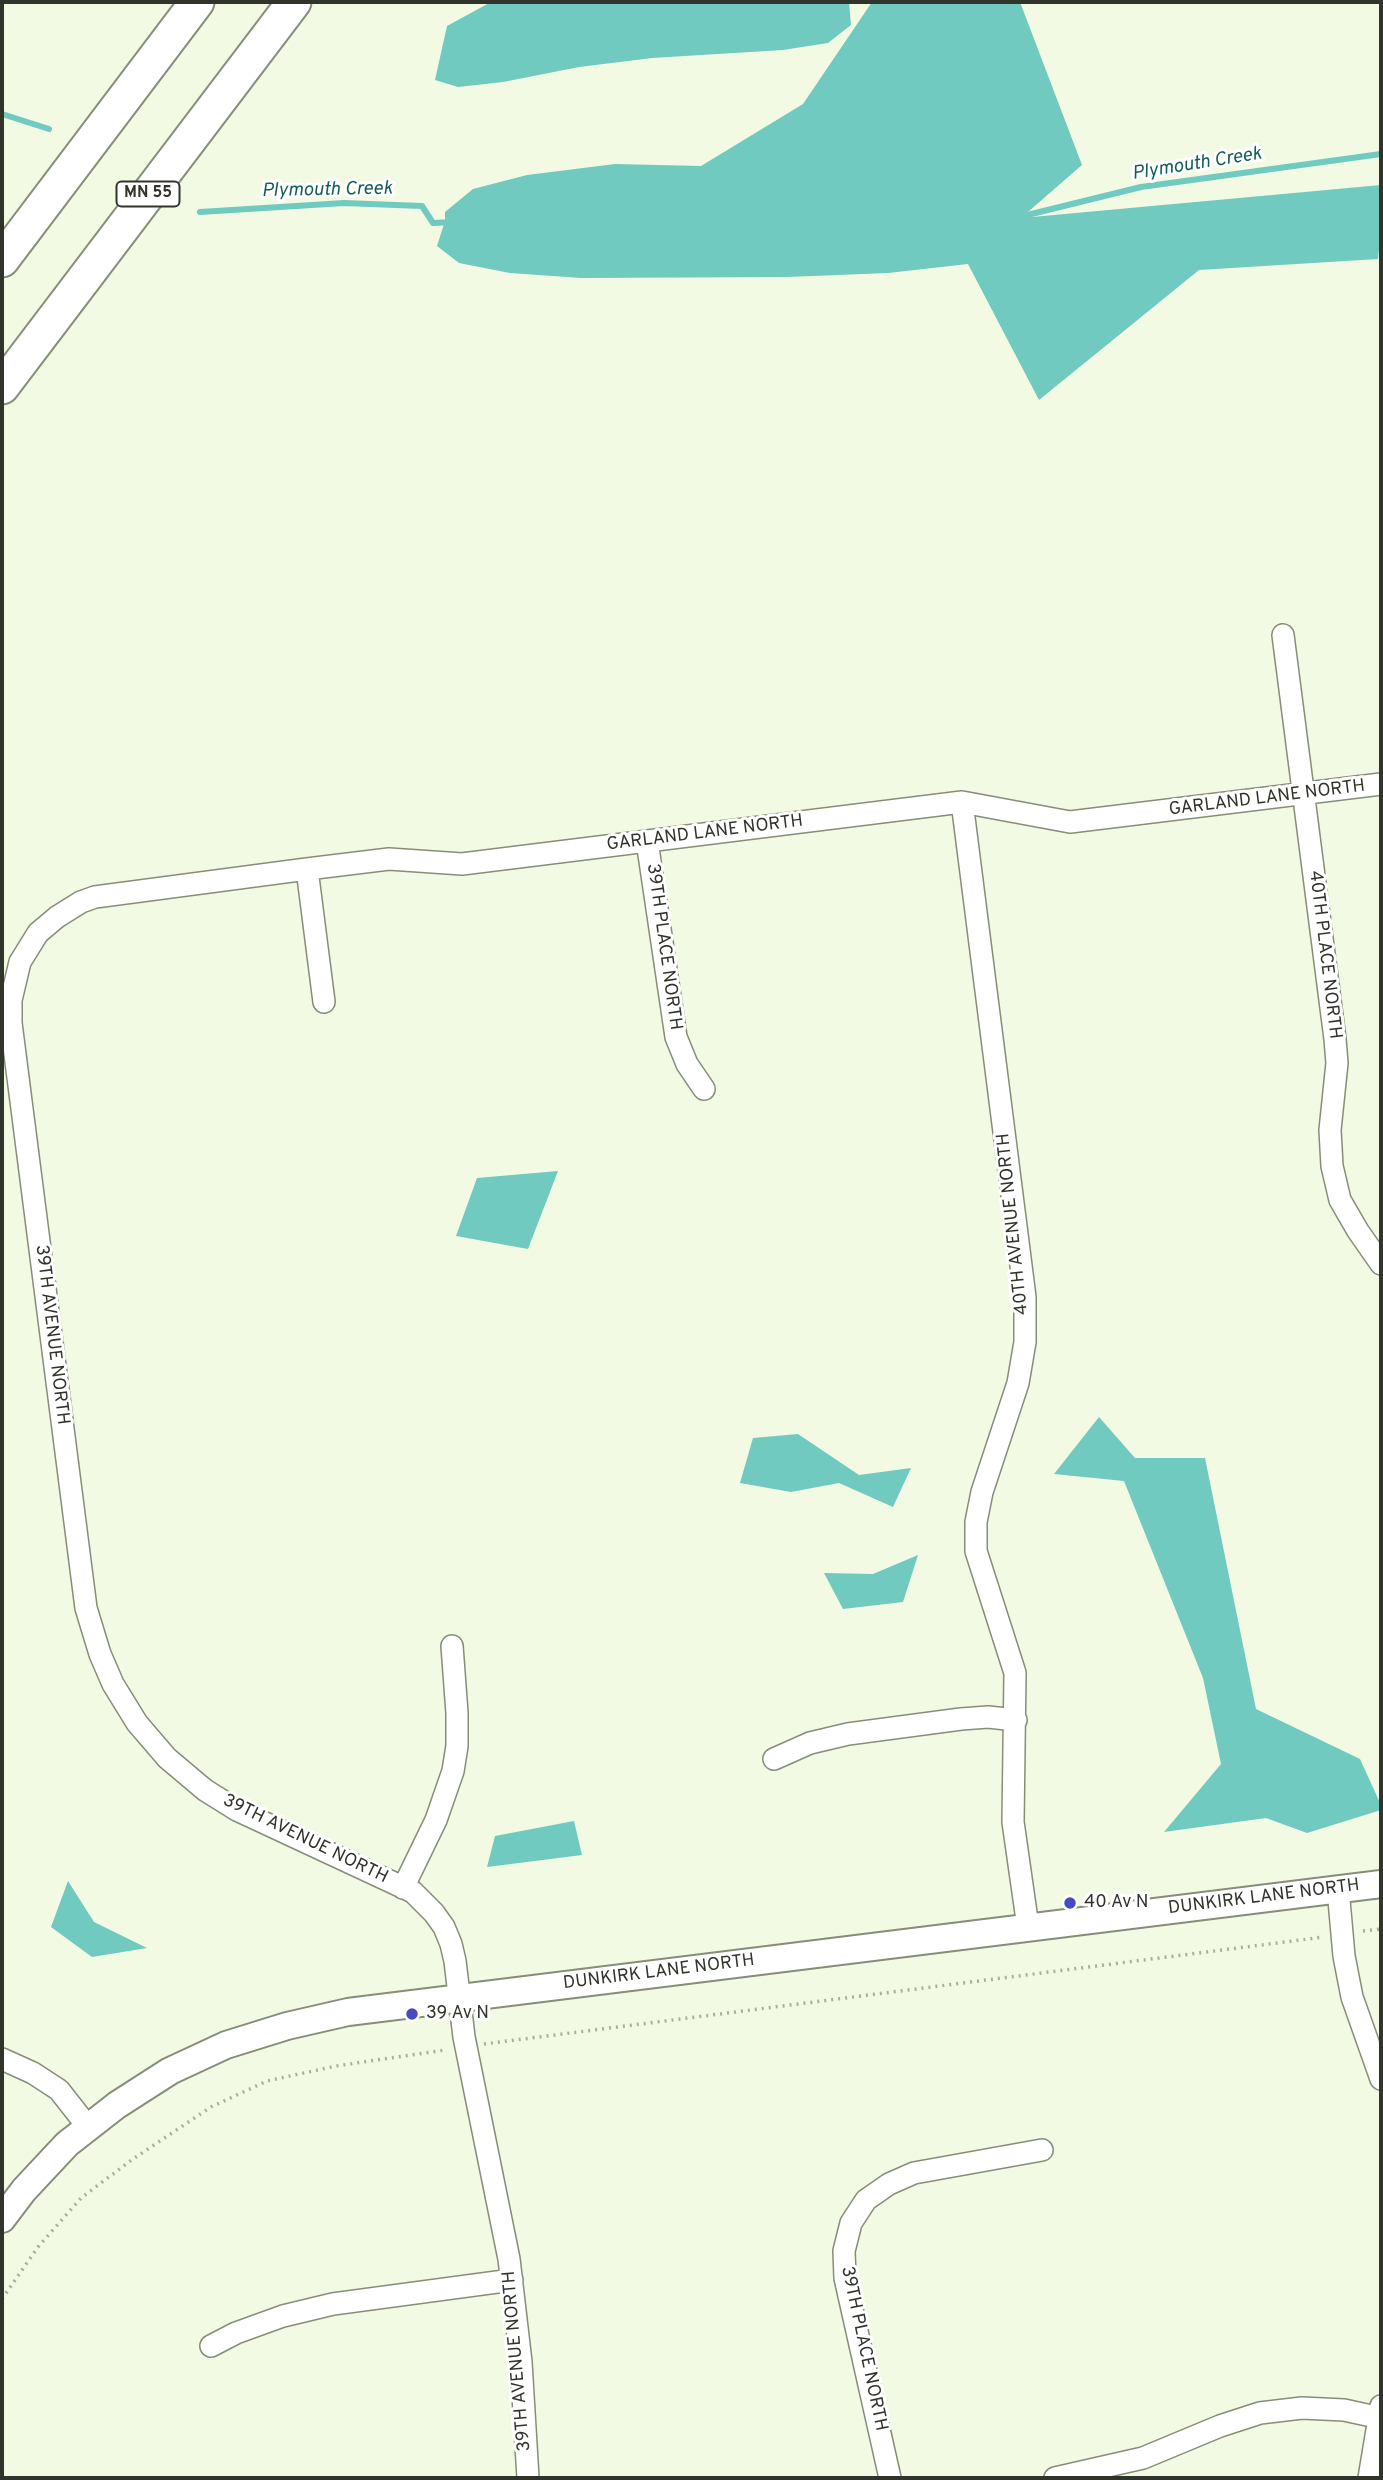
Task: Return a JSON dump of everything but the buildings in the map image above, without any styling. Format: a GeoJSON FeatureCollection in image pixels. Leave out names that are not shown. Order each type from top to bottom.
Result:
{"type":"FeatureCollection","features":[{"type":"Feature","properties":{"kind":"main road"},"geometry":{"type":"LineString","coordinates":[[2,260],[197,2]]}},
{"type":"Feature","properties":{"kind":"main road","name":"MN 55"},"geometry":{"type":"LineString","coordinates":[[2,387],[294,2]]}},
{"type":"Feature","properties":{"kind":"street","name":"40TH PLACE NORTH"},"geometry":{"type":"LineString","coordinates":[[1283,635],[1335,1039],[1337,1063],[1330,1130],[1332,1166],[1340,1200],[1381,1264]]}},
{"type":"Feature","properties":{"kind":"street","name":"GARLAND LANE NORTH"},"geometry":{"type":"LineString","coordinates":[[38,933],[57,917],[95,897],[389,859],[462,863],[962,802],[1070,822],[1381,784]]}},
{"type":"Feature","properties":{"kind":"street","name":"40TH AVENUE NORTH"},"geometry":{"type":"LineString","coordinates":[[962,802],[1025,1297],[1025,1342],[1018,1383],[982,1492],[976,1551],[1015,1673],[1013,1822],[1027,1927]]}},
{"type":"Feature","properties":{"kind":"street","name":"39TH PLACE NORTH"},"geometry":{"type":"LineString","coordinates":[[647,841],[676,1037],[687,1064],[704,1089]]}},
{"type":"Feature","properties":{"kind":"street"},"geometry":{"type":"LineString","coordinates":[[307,869],[324,1002]]}},
{"type":"Feature","properties":{"kind":"street","name":"39TH AVENUE NORTH"},"geometry":{"type":"LineString","coordinates":[[38,933],[20,962],[15,976],[11,1023],[86,1608],[100,1654],[113,1684],[141,1729],[172,1763],[205,1790],[237,1810],[412,1892],[444,1927],[455,1961],[458,1999],[512,2280],[521,2362],[528,2478]]}},
{"type":"Feature","properties":{"kind":"street"},"geometry":{"type":"LineString","coordinates":[[403,1888],[436,1820],[453,1771],[457,1746],[457,1713],[452,1646]]}},
{"type":"Feature","properties":{"kind":"street"},"geometry":{"type":"LineString","coordinates":[[774,1759],[810,1743],[848,1734],[961,1719],[988,1717],[1016,1720]]}},
{"type":"Feature","properties":{"kind":"street","name":"DUNKIRK LANE NORTH"},"geometry":{"type":"LineString","coordinates":[[2,2218],[24,2189],[67,2144],[117,2105],[170,2071],[226,2045],[287,2026],[348,2012],[1381,1884]]}},
{"type":"Feature","properties":{"kind":"street"},"geometry":{"type":"LineString","coordinates":[[1338,1889],[1352,1997],[1381,2079]]}},
{"type":"Feature","properties":{"kind":"street"},"geometry":{"type":"LineString","coordinates":[[2,2059],[33,2073],[59,2090],[88,2127]]}},
{"type":"Feature","properties":{"kind":"street","name":"39TH PLACE NORTH"},"geometry":{"type":"LineString","coordinates":[[890,2478],[845,2278],[844,2251],[851,2223],[866,2200],[889,2184],[914,2173],[1042,2150]]}},
{"type":"Feature","properties":{"kind":"street"},"geometry":{"type":"LineString","coordinates":[[211,2346],[236,2333],[283,2316],[333,2304],[512,2280]]}},
{"type":"Feature","properties":{"kind":"street"},"geometry":{"type":"LineString","coordinates":[[1055,2478],[1143,2458],[1220,2426],[1260,2413],[1302,2408],[1381,2414],[1369,2478]]}},
{"type":"Feature","properties":{"kind":"path"},"geometry":{"type":"LineString","coordinates":[[2,2300],[38,2246],[81,2198],[133,2159],[211,2107],[267,2081],[335,2066],[467,2047],[1381,1929]]}},
{"type":"Feature","properties":{"kind":"water"},"geometry":{"type":"Polygon","coordinates":[[[491,2],[849,2],[851,25],[828,43],[783,50],[652,58],[458,87],[435,80],[447,26],[491,2]]]}},
{"type":"Feature","properties":{"kind":"water"},"geometry":{"type":"Polygon","coordinates":[[[872,2],[1020,2],[1082,165],[1021,218],[1381,185],[1378,259],[1199,270],[1039,400],[968,264],[888,273],[787,277],[581,278],[510,273],[459,263],[437,246],[445,212],[473,189],[527,175],[615,164],[701,166],[803,104],[872,2]]]}},
{"type":"Feature","properties":{"kind":"water"},"geometry":{"type":"Polygon","coordinates":[[[558,1171],[528,1249],[456,1236],[477,1178],[558,1171]]]}},
{"type":"Feature","properties":{"kind":"water"},"geometry":{"type":"Polygon","coordinates":[[[1099,1417],[1135,1458],[1205,1458],[1256,1709],[1360,1759],[1381,1810],[1307,1833],[1266,1818],[1164,1832],[1221,1764],[1203,1678],[1124,1481],[1054,1474],[1099,1417]]]}},
{"type":"Feature","properties":{"kind":"water"},"geometry":{"type":"Polygon","coordinates":[[[798,1434],[859,1475],[911,1468],[893,1507],[839,1483],[791,1492],[740,1483],[753,1438],[798,1434]]]}},
{"type":"Feature","properties":{"kind":"water"},"geometry":{"type":"Polygon","coordinates":[[[918,1555],[903,1602],[843,1609],[824,1573],[873,1574],[918,1555]]]}},
{"type":"Feature","properties":{"kind":"water"},"geometry":{"type":"Polygon","coordinates":[[[574,1821],[582,1855],[487,1867],[495,1836],[574,1821]]]}},
{"type":"Feature","properties":{"kind":"water"},"geometry":{"type":"Polygon","coordinates":[[[68,1881],[94,1922],[147,1948],[92,1957],[51,1927],[68,1881]]]}},
{"type":"Feature","properties":{"kind":"waterway","name":"Plymouth Creek"},"geometry":{"type":"LineString","coordinates":[[2,114],[49,129]]}},
{"type":"Feature","properties":{"kind":"waterway","name":"Plymouth Creek"},"geometry":{"type":"LineString","coordinates":[[1011,219],[1141,187],[1381,154]]}},
{"type":"Feature","properties":{"kind":"waterway","name":"Plymouth Creek"},"geometry":{"type":"LineString","coordinates":[[200,212],[344,203],[422,206],[433,223],[454,222]]}},
{"type":"Feature","properties":{"kind":"place","name":"40 Av N"},"geometry":{"type":"Point","coordinates":[1070,1903]}},
{"type":"Feature","properties":{"kind":"place","name":"39 Av N"},"geometry":{"type":"Point","coordinates":[412,2014]}}]}
